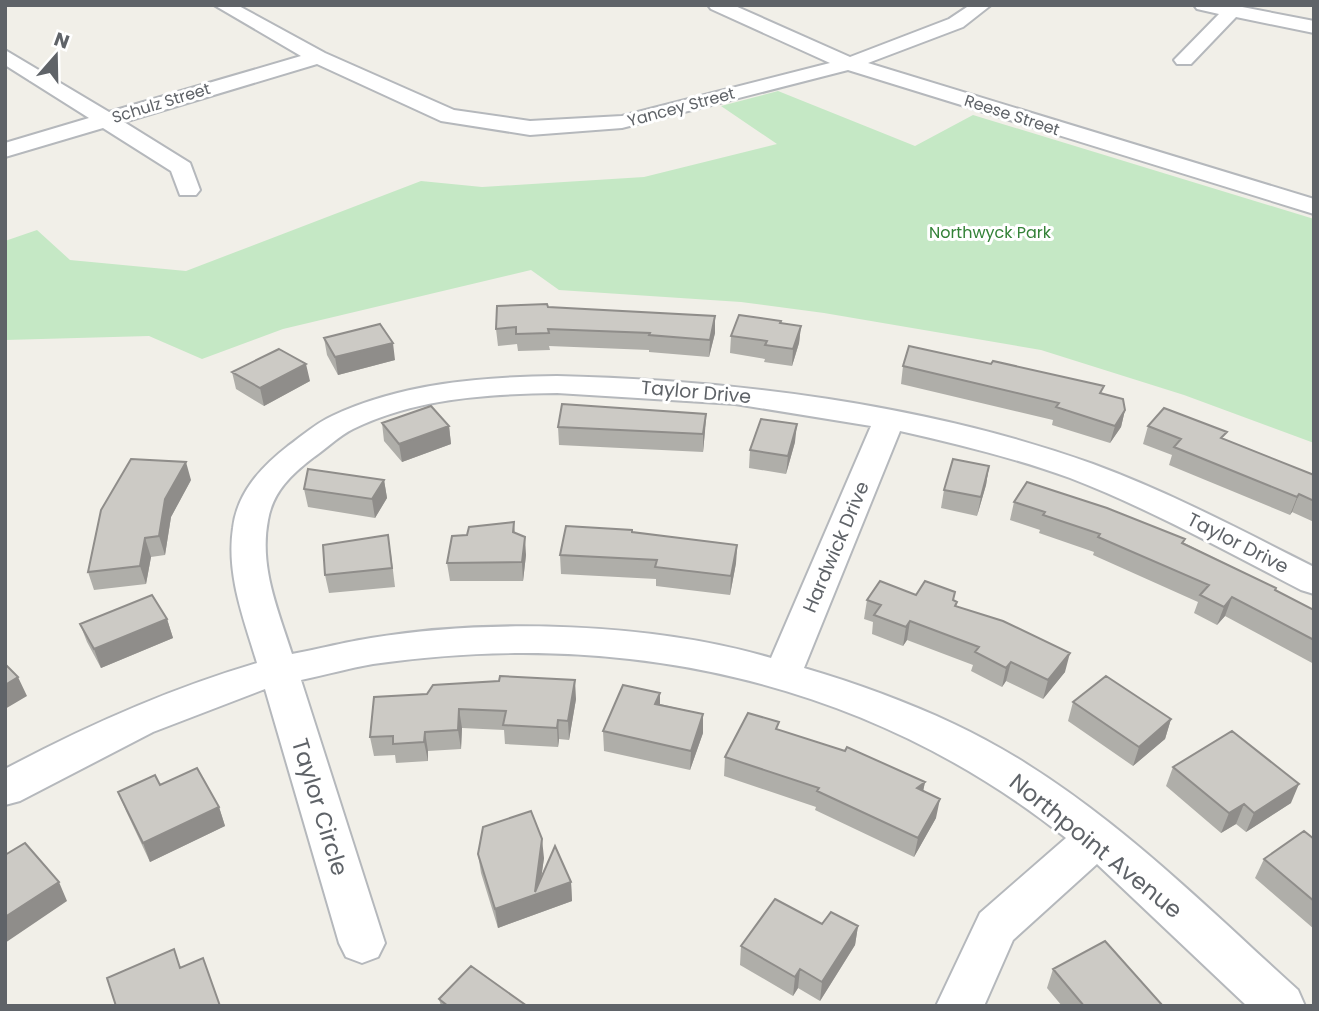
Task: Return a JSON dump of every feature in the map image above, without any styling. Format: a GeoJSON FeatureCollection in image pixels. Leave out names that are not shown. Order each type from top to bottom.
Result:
{"type":"FeatureCollection","features":[{"type":"Feature","properties":{"kind":"street","name":"Yancey Street"},"geometry":{"type":"LineString","coordinates":[[223,5],[318,57],[449,116],[530,128],[622,122],[849,64],[956,23],[982,5]]}},
{"type":"Feature","properties":{"kind":"street","name":"Reese Street"},"geometry":{"type":"LineString","coordinates":[[717,5],[849,64],[1314,207]]}},
{"type":"Feature","properties":{"kind":"street"},"geometry":{"type":"LineString","coordinates":[[1203,5],[1314,27]]}},
{"type":"Feature","properties":{"kind":"street"},"geometry":{"type":"LineString","coordinates":[[1184,60],[1233,11]]}},
{"type":"Feature","properties":{"kind":"street"},"geometry":{"type":"LineString","coordinates":[[5,56],[182,168],[188,190]]}},
{"type":"Feature","properties":{"kind":"street","name":"Schulz Street"},"geometry":{"type":"LineString","coordinates":[[5,150],[318,57]]}},
{"type":"Feature","properties":{"kind":"street","name":"Taylor Drive"},"geometry":{"type":"LineString","coordinates":[[279,671],[249,574],[249,523],[257,499],[286,463],[342,423],[429,394],[515,384],[689,390],[795,401],[889,420],[1046,459],[1116,485],[1182,514],[1314,582]]}},
{"type":"Feature","properties":{"kind":"street","name":"Hardwick Drive"},"geometry":{"type":"LineString","coordinates":[[783,673],[889,420]]}},
{"type":"Feature","properties":{"kind":"street","name":"Northpoint Avenue"},"geometry":{"type":"LineString","coordinates":[[5,789],[115,733],[197,699],[279,671],[356,654],[451,643],[541,640],[639,646],[709,656],[783,673],[858,698],[933,730],[1023,783],[1135,872],[1281,1006]]}},
{"type":"Feature","properties":{"kind":"street","name":"Taylor Circle"},"geometry":{"type":"LineString","coordinates":[[279,671],[362,943]]}},
{"type":"Feature","properties":{"kind":"street"},"geometry":{"type":"LineString","coordinates":[[960,1006],[996,927],[1095,839]]}},
{"type":"Feature","properties":{"kind":"green space","name":"Northwyck Park"},"geometry":{"type":"Polygon","coordinates":[[[778,91],[915,146],[973,115],[1314,219],[1314,443],[1184,395],[1041,350],[824,313],[741,302],[559,290],[531,270],[283,329],[202,359],[149,336],[5,340],[5,241],[37,230],[70,260],[186,271],[421,181],[482,187],[644,177],[777,144],[721,106],[778,91]]]}},
{"type":"Feature","properties":{"kind":"building"},"geometry":{"type":"Polygon","coordinates":[[[547,304],[548,307],[715,316],[710,340],[649,335],[650,333],[548,329],[549,333],[516,334],[516,327],[496,329],[497,306],[547,304]]]}},
{"type":"Feature","properties":{"kind":"building"},"geometry":{"type":"Polygon","coordinates":[[[739,315],[801,326],[793,349],[765,345],[767,341],[731,336],[739,315]]]}},
{"type":"Feature","properties":{"kind":"building"},"geometry":{"type":"Polygon","coordinates":[[[380,324],[393,343],[335,357],[324,338],[380,324]]]}},
{"type":"Feature","properties":{"kind":"building"},"geometry":{"type":"Polygon","coordinates":[[[909,346],[991,364],[993,361],[1104,386],[1100,393],[1123,399],[1125,410],[1115,426],[1056,407],[1059,403],[903,366],[909,346]]]}},
{"type":"Feature","properties":{"kind":"building"},"geometry":{"type":"Polygon","coordinates":[[[279,349],[306,364],[260,388],[232,372],[279,349]]]}},
{"type":"Feature","properties":{"kind":"building"},"geometry":{"type":"Polygon","coordinates":[[[562,404],[706,414],[703,434],[558,427],[562,404]]]}},
{"type":"Feature","properties":{"kind":"building"},"geometry":{"type":"Polygon","coordinates":[[[431,406],[449,426],[399,444],[382,423],[431,406]]]}},
{"type":"Feature","properties":{"kind":"building"},"geometry":{"type":"Polygon","coordinates":[[[1164,408],[1227,432],[1221,438],[1314,475],[1314,501],[1299,494],[1297,497],[1174,447],[1181,439],[1148,426],[1164,408]]]}},
{"type":"Feature","properties":{"kind":"building"},"geometry":{"type":"Polygon","coordinates":[[[761,419],[797,424],[788,456],[750,450],[761,419]]]}},
{"type":"Feature","properties":{"kind":"building"},"geometry":{"type":"Polygon","coordinates":[[[131,459],[186,462],[165,499],[159,536],[145,538],[140,566],[88,572],[101,510],[131,459]]]}},
{"type":"Feature","properties":{"kind":"building"},"geometry":{"type":"Polygon","coordinates":[[[953,459],[989,466],[981,497],[944,490],[953,459]]]}},
{"type":"Feature","properties":{"kind":"building"},"geometry":{"type":"Polygon","coordinates":[[[308,469],[384,480],[372,499],[304,489],[308,469]]]}},
{"type":"Feature","properties":{"kind":"building"},"geometry":{"type":"Polygon","coordinates":[[[1027,482],[1107,508],[1185,539],[1182,543],[1276,588],[1275,590],[1314,610],[1314,640],[1232,597],[1224,607],[1200,595],[1209,585],[1098,537],[1100,534],[1014,502],[1027,482]]]}},
{"type":"Feature","properties":{"kind":"building"},"geometry":{"type":"Polygon","coordinates":[[[514,522],[513,532],[525,537],[522,562],[447,563],[452,536],[467,535],[469,527],[514,522]]]}},
{"type":"Feature","properties":{"kind":"building"},"geometry":{"type":"Polygon","coordinates":[[[566,526],[632,530],[737,545],[731,576],[655,567],[657,560],[560,555],[566,526]]]}},
{"type":"Feature","properties":{"kind":"building"},"geometry":{"type":"Polygon","coordinates":[[[388,535],[392,568],[325,575],[323,545],[388,535]]]}},
{"type":"Feature","properties":{"kind":"building"},"geometry":{"type":"Polygon","coordinates":[[[880,581],[916,595],[925,581],[955,592],[955,606],[1003,621],[1070,653],[1048,680],[1011,662],[1006,668],[975,652],[979,647],[910,621],[906,627],[874,615],[881,605],[867,600],[880,581]]]}},
{"type":"Feature","properties":{"kind":"building"},"geometry":{"type":"Polygon","coordinates":[[[152,595],[167,619],[94,649],[80,624],[152,595]]]}},
{"type":"Feature","properties":{"kind":"building"},"geometry":{"type":"Polygon","coordinates":[[[5,664],[18,677],[5,685],[5,664]]]}},
{"type":"Feature","properties":{"kind":"building"},"geometry":{"type":"Polygon","coordinates":[[[500,676],[575,680],[568,721],[558,720],[557,728],[503,725],[506,711],[459,709],[458,730],[425,732],[424,742],[393,744],[393,736],[370,737],[374,697],[427,694],[433,685],[499,681],[500,676]]]}},
{"type":"Feature","properties":{"kind":"building"},"geometry":{"type":"Polygon","coordinates":[[[1106,676],[1171,719],[1139,747],[1073,702],[1106,676]]]}},
{"type":"Feature","properties":{"kind":"building"},"geometry":{"type":"Polygon","coordinates":[[[623,685],[660,693],[655,704],[703,714],[691,751],[603,731],[623,685]]]}},
{"type":"Feature","properties":{"kind":"building"},"geometry":{"type":"Polygon","coordinates":[[[748,713],[779,722],[776,729],[845,751],[847,747],[925,782],[917,788],[940,799],[918,838],[817,791],[819,788],[725,757],[748,713]]]}},
{"type":"Feature","properties":{"kind":"building"},"geometry":{"type":"Polygon","coordinates":[[[1232,731],[1299,784],[1254,813],[1244,804],[1229,813],[1173,767],[1232,731]]]}},
{"type":"Feature","properties":{"kind":"building"},"geometry":{"type":"Polygon","coordinates":[[[197,768],[219,807],[143,843],[118,792],[155,775],[160,785],[197,768]]]}},
{"type":"Feature","properties":{"kind":"building"},"geometry":{"type":"Polygon","coordinates":[[[531,811],[542,839],[535,892],[555,846],[571,882],[495,909],[478,854],[483,827],[531,811]]]}},
{"type":"Feature","properties":{"kind":"building"},"geometry":{"type":"Polygon","coordinates":[[[1304,831],[1314,839],[1314,901],[1264,859],[1304,831]]]}},
{"type":"Feature","properties":{"kind":"building"},"geometry":{"type":"Polygon","coordinates":[[[25,843],[59,882],[5,917],[5,855],[25,843]]]}},
{"type":"Feature","properties":{"kind":"building"},"geometry":{"type":"Polygon","coordinates":[[[775,899],[822,924],[831,912],[858,926],[822,982],[800,969],[795,977],[741,946],[775,899]]]}},
{"type":"Feature","properties":{"kind":"building"},"geometry":{"type":"Polygon","coordinates":[[[1105,941],[1163,1006],[1084,1006],[1053,969],[1105,941]]]}},
{"type":"Feature","properties":{"kind":"building"},"geometry":{"type":"Polygon","coordinates":[[[174,949],[180,968],[203,958],[220,1006],[116,1006],[107,978],[174,949]]]}},
{"type":"Feature","properties":{"kind":"building"},"geometry":{"type":"Polygon","coordinates":[[[471,966],[527,1006],[448,1006],[439,999],[471,966]]]}}]}
